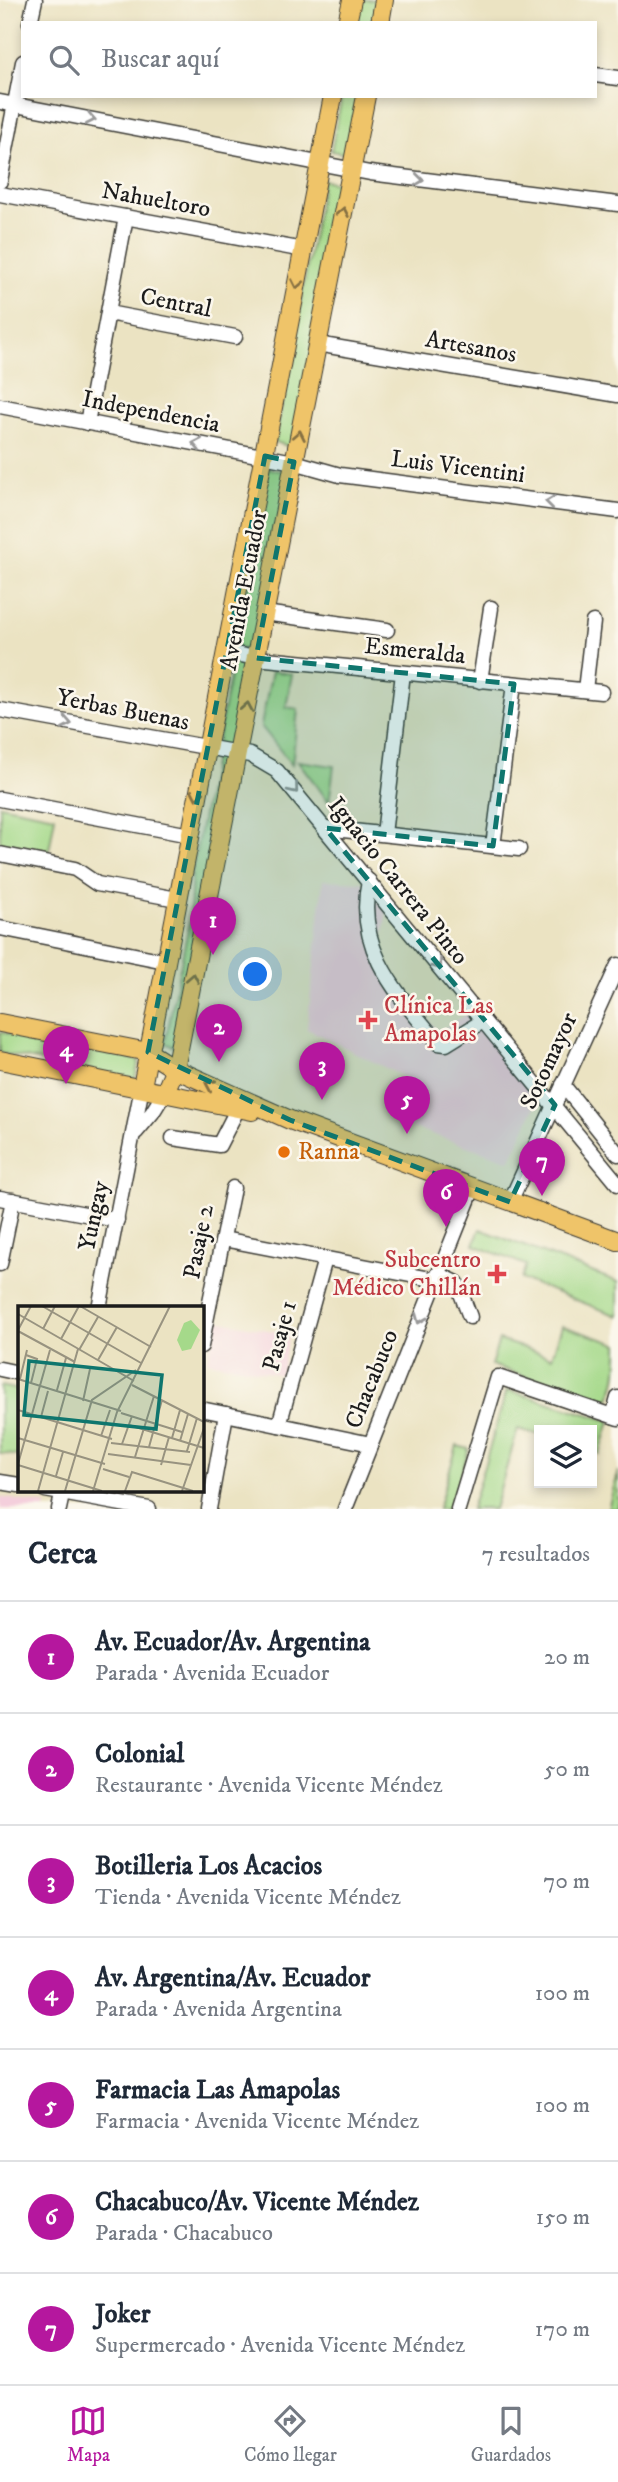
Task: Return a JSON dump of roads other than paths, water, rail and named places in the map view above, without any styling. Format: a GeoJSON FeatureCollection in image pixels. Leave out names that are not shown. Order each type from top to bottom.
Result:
{"type":"FeatureCollection","features":[{"type":"Feature","properties":{"kind":"main road"},"geometry":{"type":"LineString","coordinates":[[347,21],[352,0]]}},
{"type":"Feature","properties":{"kind":"main road"},"geometry":{"type":"LineString","coordinates":[[380,21],[384,0]]}},
{"type":"Feature","properties":{"kind":"main road","name":"Avenida Ecuador"},"geometry":{"type":"LineString","coordinates":[[142,1087],[333,98]]}},
{"type":"Feature","properties":{"kind":"main road","name":"Avenida Ecuador"},"geometry":{"type":"LineString","coordinates":[[165,1092],[175,1069],[366,98]]}},
{"type":"Feature","properties":{"kind":"main road"},"geometry":{"type":"LineString","coordinates":[[0,1023],[148,1052],[175,1069],[290,1120],[618,1241]]}},
{"type":"Feature","properties":{"kind":"main road"},"geometry":{"type":"LineString","coordinates":[[0,1060],[142,1087],[290,1120]]}},
{"type":"Feature","properties":{"kind":"street"},"geometry":{"type":"LineString","coordinates":[[30,21],[35,0]]}},
{"type":"Feature","properties":{"kind":"street"},"geometry":{"type":"LineString","coordinates":[[0,181],[7,103],[21,67]]}},
{"type":"Feature","properties":{"kind":"street"},"geometry":{"type":"LineString","coordinates":[[597,75],[618,78]]}},
{"type":"Feature","properties":{"kind":"street"},"geometry":{"type":"LineString","coordinates":[[7,103],[320,164],[618,204]]}},
{"type":"Feature","properties":{"kind":"street","name":"Nahueltoro"},"geometry":{"type":"LineString","coordinates":[[0,194],[304,250]]}},
{"type":"Feature","properties":{"kind":"street"},"geometry":{"type":"LineString","coordinates":[[87,423],[127,217]]}},
{"type":"Feature","properties":{"kind":"street","name":"Central"},"geometry":{"type":"LineString","coordinates":[[108,313],[235,337]]}},
{"type":"Feature","properties":{"kind":"street","name":"Artesanos"},"geometry":{"type":"LineString","coordinates":[[317,344],[618,395]]}},
{"type":"Feature","properties":{"kind":"street","name":"Independencia"},"geometry":{"type":"LineString","coordinates":[[0,406],[294,462]]}},
{"type":"Feature","properties":{"kind":"street","name":"Luis Vicentini"},"geometry":{"type":"LineString","coordinates":[[294,462],[340,475],[618,511]]}},
{"type":"Feature","properties":{"kind":"street"},"geometry":{"type":"LineString","coordinates":[[480,681],[491,608]]}},
{"type":"Feature","properties":{"kind":"street"},"geometry":{"type":"LineString","coordinates":[[264,613],[387,630]]}},
{"type":"Feature","properties":{"kind":"street"},"geometry":{"type":"LineString","coordinates":[[585,690],[593,622]]}},
{"type":"Feature","properties":{"kind":"street","name":"Esmeralda"},"geometry":{"type":"LineString","coordinates":[[225,652],[256,658],[601,692]]}},
{"type":"Feature","properties":{"kind":"street"},"geometry":{"type":"LineString","coordinates":[[384,834],[402,673]]}},
{"type":"Feature","properties":{"kind":"street"},"geometry":{"type":"LineString","coordinates":[[492,846],[514,684]]}},
{"type":"Feature","properties":{"kind":"street","name":"Yerbas Buenas"},"geometry":{"type":"LineString","coordinates":[[0,710],[238,755]]}},
{"type":"Feature","properties":{"kind":"street","name":"Ignacio Carrera Pinto"},"geometry":{"type":"LineString","coordinates":[[238,755],[250,755],[276,771],[618,1184]]}},
{"type":"Feature","properties":{"kind":"street"},"geometry":{"type":"LineString","coordinates":[[0,799],[190,835]]}},
{"type":"Feature","properties":{"kind":"street"},"geometry":{"type":"LineString","coordinates":[[325,828],[519,849]]}},
{"type":"Feature","properties":{"kind":"street"},"geometry":{"type":"LineString","coordinates":[[0,855],[75,869],[97,884],[177,899]]}},
{"type":"Feature","properties":{"kind":"street"},"geometry":{"type":"LineString","coordinates":[[369,881],[365,911],[373,952],[382,970],[432,1036],[438,1043],[446,1044],[483,1021]]}},
{"type":"Feature","properties":{"kind":"street"},"geometry":{"type":"LineString","coordinates":[[0,928],[165,961]]}},
{"type":"Feature","properties":{"kind":"street","name":"Sotomayor"},"geometry":{"type":"LineString","coordinates":[[510,1202],[616,974]]}},
{"type":"Feature","properties":{"kind":"street"},"geometry":{"type":"LineString","coordinates":[[563,1086],[618,1154]]}},
{"type":"Feature","properties":{"kind":"street","name":"Yungay"},"geometry":{"type":"LineString","coordinates":[[99,1306],[142,1087]]}},
{"type":"Feature","properties":{"kind":"street","name":"Yungay"},"geometry":{"type":"LineString","coordinates":[[135,1133],[152,1114],[165,1092]]}},
{"type":"Feature","properties":{"kind":"street"},"geometry":{"type":"LineString","coordinates":[[173,1138],[219,1145],[238,1108]]}},
{"type":"Feature","properties":{"kind":"street","name":"Pasaje 2"},"geometry":{"type":"LineString","coordinates":[[203,1336],[233,1188]]}},
{"type":"Feature","properties":{"kind":"street","name":"Chacabuco"},"geometry":{"type":"LineString","coordinates":[[345,1509],[472,1188]]}},
{"type":"Feature","properties":{"kind":"street"},"geometry":{"type":"LineString","coordinates":[[0,1264],[6,1199],[117,1220]]}},
{"type":"Feature","properties":{"kind":"street"},"geometry":{"type":"LineString","coordinates":[[223,1239],[437,1277],[457,1283],[470,1317]]}},
{"type":"Feature","properties":{"kind":"street","name":"Pasaje 1"},"geometry":{"type":"LineString","coordinates":[[279,1425],[325,1258]]}},
{"type":"Feature","properties":{"kind":"street"},"geometry":{"type":"LineString","coordinates":[[0,1370],[18,1373]]}},
{"type":"Feature","properties":{"kind":"street"},"geometry":{"type":"LineString","coordinates":[[458,1509],[498,1377],[615,1417],[618,1398]]}},
{"type":"Feature","properties":{"kind":"street"},"geometry":{"type":"LineString","coordinates":[[203,1409],[371,1444]]}},
{"type":"Feature","properties":{"kind":"street"},"geometry":{"type":"LineString","coordinates":[[209,1509],[226,1414]]}},
{"type":"Feature","properties":{"kind":"street"},"geometry":{"type":"LineString","coordinates":[[0,1482],[18,1485]]}},
{"type":"Feature","properties":{"kind":"street"},"geometry":{"type":"LineString","coordinates":[[68,1492],[149,1509]]}},
{"type":"Feature","properties":{"kind":"place","name":"Av. Ecuador/Av. Argentina"},"geometry":{"type":"Point","coordinates":[213,955]}},
{"type":"Feature","properties":{"kind":"place","name":"Clínica Las Amapolas"},"geometry":{"type":"Point","coordinates":[368,1020]}},
{"type":"Feature","properties":{"kind":"place","name":"Colonial"},"geometry":{"type":"Point","coordinates":[219,1062]}},
{"type":"Feature","properties":{"kind":"place","name":"Av. Argentina/Av. Ecuador"},"geometry":{"type":"Point","coordinates":[66,1084]}},
{"type":"Feature","properties":{"kind":"place","name":"Botilleria Los Acacios"},"geometry":{"type":"Point","coordinates":[322,1100]}},
{"type":"Feature","properties":{"kind":"place","name":"Farmacia Las Amapolas"},"geometry":{"type":"Point","coordinates":[407,1134]}},
{"type":"Feature","properties":{"kind":"place","name":"Ranna"},"geometry":{"type":"Point","coordinates":[284,1152]}},
{"type":"Feature","properties":{"kind":"place","name":"Joker"},"geometry":{"type":"Point","coordinates":[542,1196]}},
{"type":"Feature","properties":{"kind":"place","name":"Chacabuco/Av. Vicente Méndez"},"geometry":{"type":"Point","coordinates":[446,1227]}},
{"type":"Feature","properties":{"kind":"place","name":"Subcentro Médico Chillán"},"geometry":{"type":"Point","coordinates":[497,1274]}}]}
